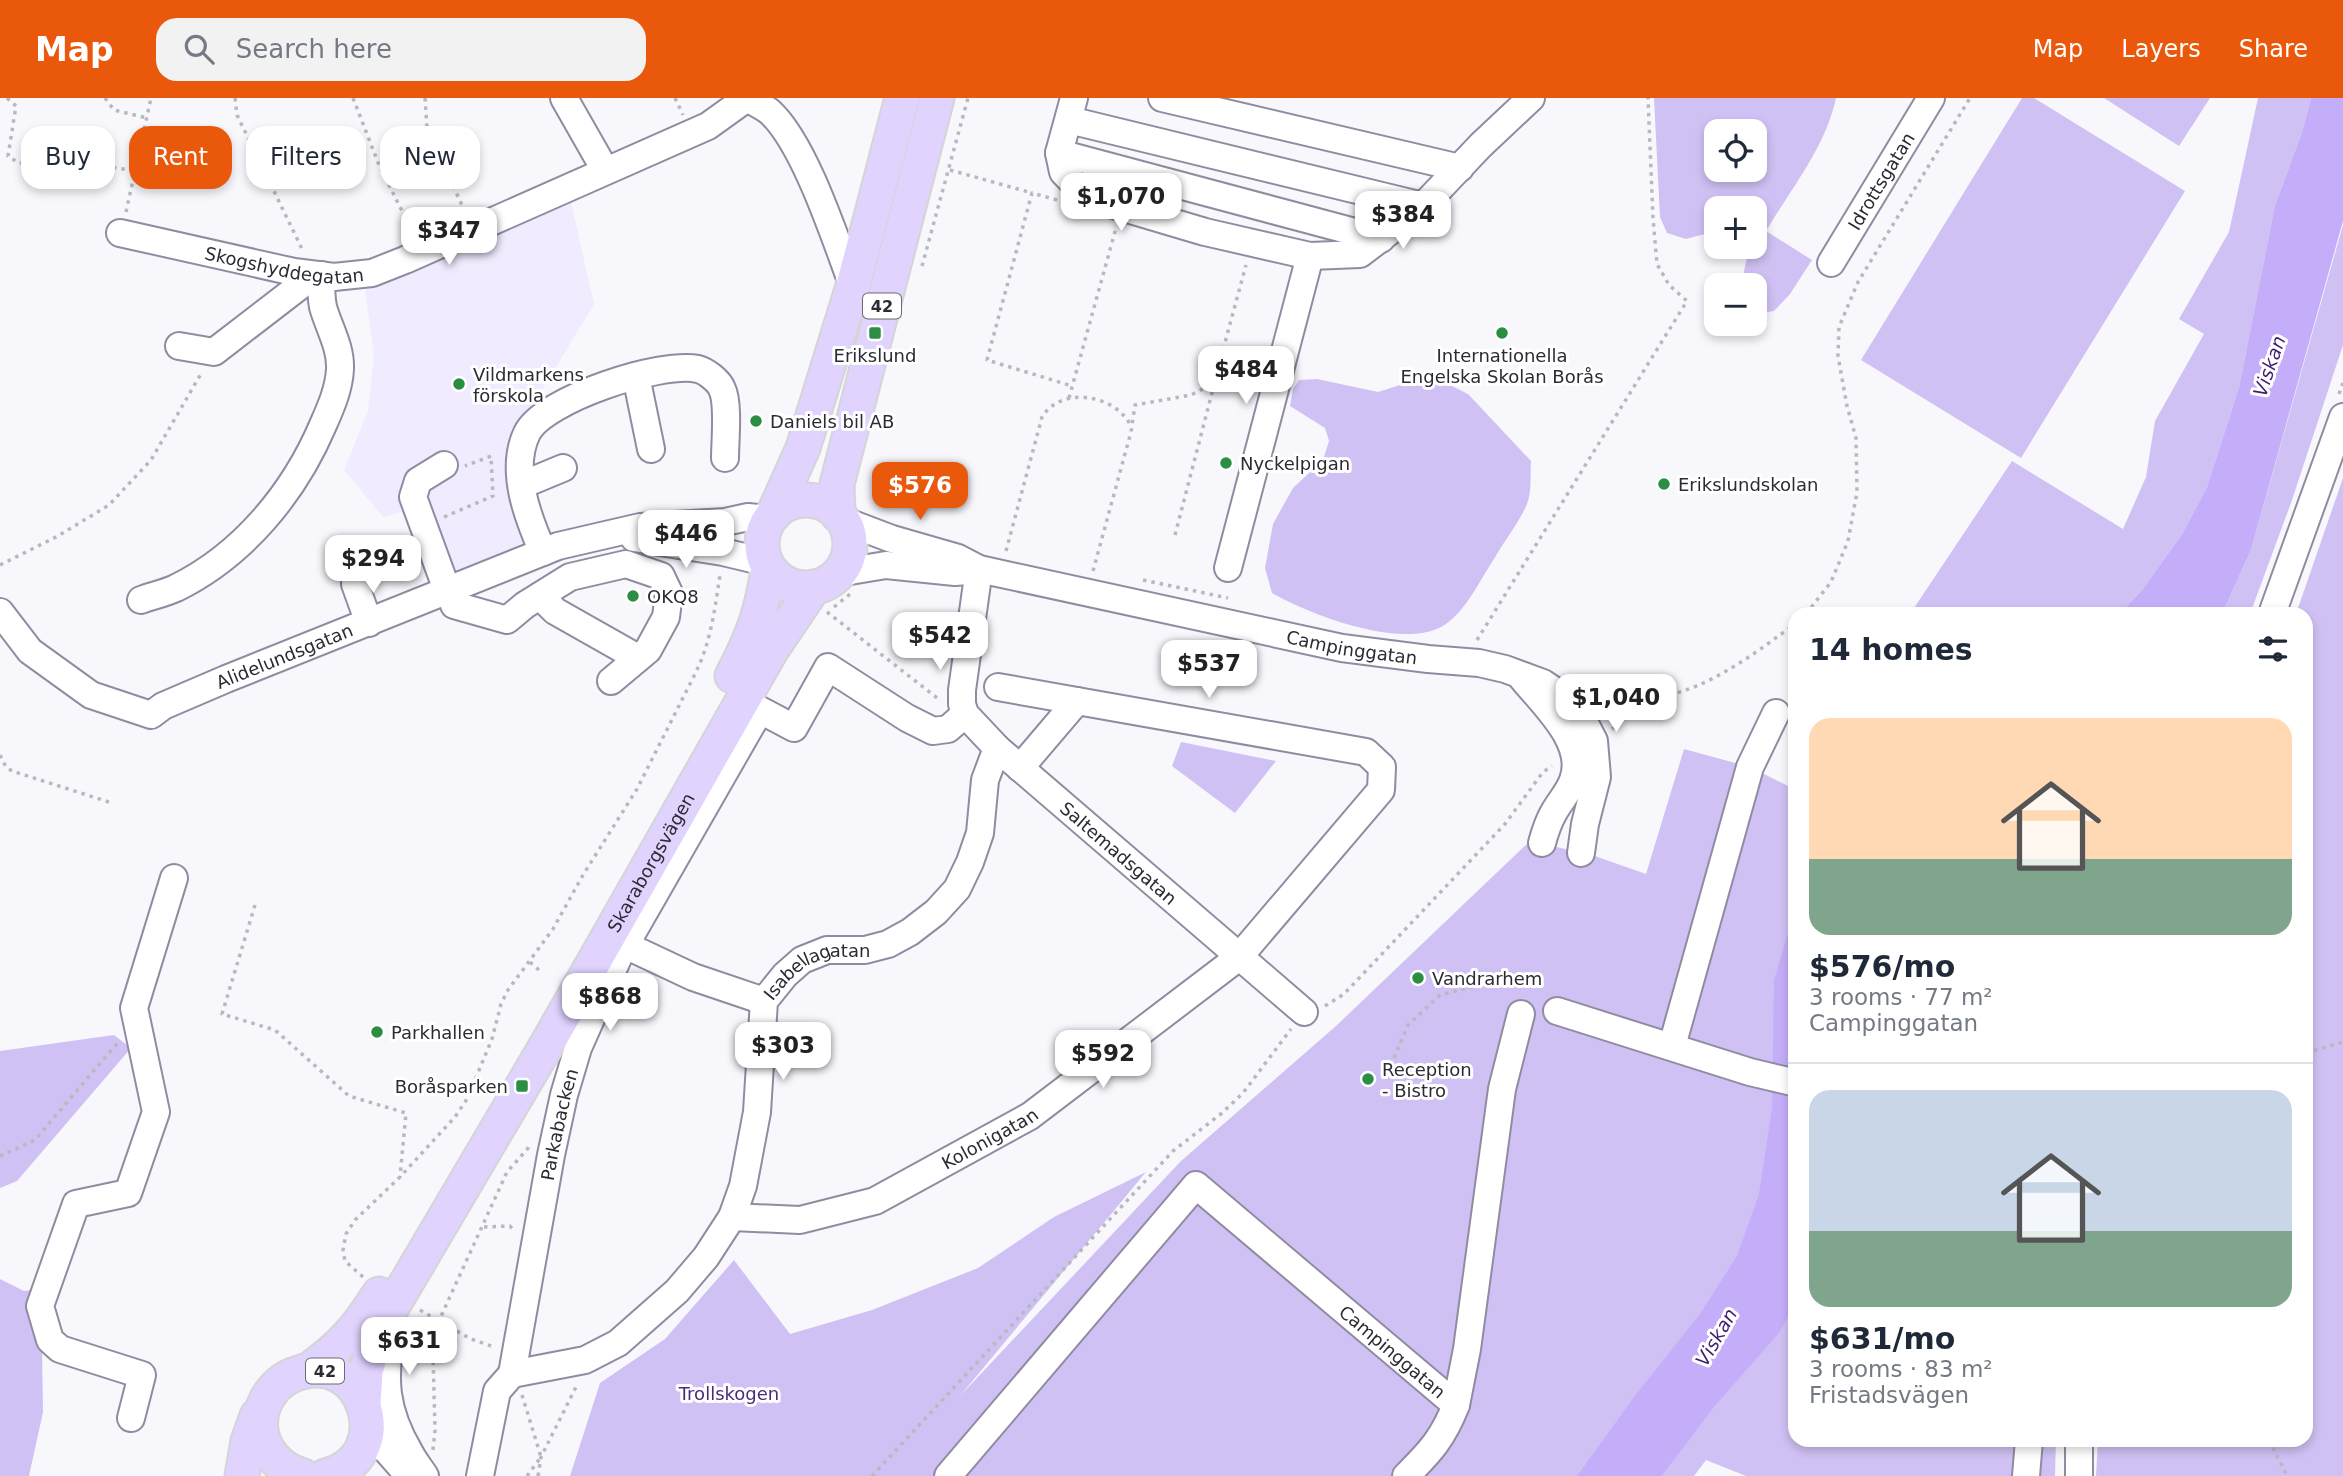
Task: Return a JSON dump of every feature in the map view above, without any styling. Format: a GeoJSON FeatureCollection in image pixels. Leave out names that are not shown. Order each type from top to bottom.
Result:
{"type":"FeatureCollection","features":[{"type":"Feature","properties":{"kind":"main road","name":"42"},"geometry":{"type":"LineString","coordinates":[[767,564],[762,540],[803,448],[853,286],[902,98]]}},
{"type":"Feature","properties":{"kind":"main road","name":"42"},"geometry":{"type":"LineString","coordinates":[[833,591],[849,549],[849,537],[840,517],[837,484],[937,98]]}},
{"type":"Feature","properties":{"kind":"main road"},"geometry":{"type":"LineString","coordinates":[[771,517],[787,505],[808,500],[828,507],[840,517]]}},
{"type":"Feature","properties":{"kind":"main road"},"geometry":{"type":"LineString","coordinates":[[767,564],[784,582],[799,587],[833,591]]}},
{"type":"Feature","properties":{"kind":"main road","name":"Skaraborgsvägen"},"geometry":{"type":"LineString","coordinates":[[307,1371],[328,1356],[360,1325],[735,672],[751,641],[760,615],[767,564]]}},
{"type":"Feature","properties":{"kind":"main road","name":"Skaraborgsvägen"},"geometry":{"type":"LineString","coordinates":[[365,1417],[366,1371],[374,1342],[411,1291],[546,1046],[772,649],[833,591]]}},
{"type":"Feature","properties":{"kind":"main road","name":"42"},"geometry":{"type":"LineString","coordinates":[[242,1476],[253,1424],[264,1405],[280,1382],[289,1376],[307,1371],[327,1372],[353,1387],[365,1417],[365,1441],[348,1465],[327,1476],[283,1467],[269,1452],[261,1434],[264,1405]]}},
{"type":"Feature","properties":{"kind":"street"},"geometry":{"type":"LineString","coordinates":[[564,98],[605,170]]}},
{"type":"Feature","properties":{"kind":"street","name":"Skogshyddegatan"},"geometry":{"type":"LineString","coordinates":[[120,233],[294,272],[334,277],[372,272],[423,253],[711,125],[747,98]]}},
{"type":"Feature","properties":{"kind":"street"},"geometry":{"type":"LineString","coordinates":[[747,98],[770,112],[792,140],[825,212],[853,286]]}},
{"type":"Feature","properties":{"kind":"street"},"geometry":{"type":"LineString","coordinates":[[1162,98],[1460,168]]}},
{"type":"Feature","properties":{"kind":"street"},"geometry":{"type":"LineString","coordinates":[[1423,206],[1071,109],[1059,153],[1063,172],[1087,197],[1205,232],[1310,256],[1360,254],[1423,206],[1481,145],[1531,98]]}},
{"type":"Feature","properties":{"kind":"street","name":"Idrottsgatan"},"geometry":{"type":"LineString","coordinates":[[1831,263],[1931,98]]}},
{"type":"Feature","properties":{"kind":"street"},"geometry":{"type":"LineString","coordinates":[[1059,153],[1381,239]]}},
{"type":"Feature","properties":{"kind":"street"},"geometry":{"type":"LineString","coordinates":[[1228,568],[1310,256]]}},
{"type":"Feature","properties":{"kind":"street"},"geometry":{"type":"LineString","coordinates":[[141,600],[175,588],[208,570],[260,525],[302,468],[336,393],[340,368],[337,347],[323,306],[318,275],[214,352],[179,346]]}},
{"type":"Feature","properties":{"kind":"street"},"geometry":{"type":"LineString","coordinates":[[543,552],[529,521],[522,485],[523,447],[528,432],[555,407],[575,397],[636,376],[685,369],[699,370],[713,378],[722,389],[725,458]]}},
{"type":"Feature","properties":{"kind":"street"},"geometry":{"type":"LineString","coordinates":[[636,376],[651,449]]}},
{"type":"Feature","properties":{"kind":"street"},"geometry":{"type":"LineString","coordinates":[[2275,607],[2343,416]]}},
{"type":"Feature","properties":{"kind":"street"},"geometry":{"type":"LineString","coordinates":[[444,465],[418,481],[412,498],[450,597],[507,620],[570,576],[626,564],[661,576],[669,593],[666,617],[648,650],[611,681]]}},
{"type":"Feature","properties":{"kind":"street"},"geometry":{"type":"LineString","coordinates":[[522,485],[564,468]]}},
{"type":"Feature","properties":{"kind":"street","name":"Alidelundsgatan"},"geometry":{"type":"LineString","coordinates":[[0,612],[30,651],[91,695],[151,715],[163,706],[369,622],[450,597],[543,552],[640,527],[771,517]]}},
{"type":"Feature","properties":{"kind":"street","name":"Campinggatan"},"geometry":{"type":"LineString","coordinates":[[840,517],[892,539],[958,558],[988,561],[1342,648],[1479,663],[1543,683],[1567,699],[1580,712],[1584,747],[1597,777],[1581,853]]}},
{"type":"Feature","properties":{"kind":"street","name":"Alidelundsgatan"},"geometry":{"type":"LineString","coordinates":[[619,533],[638,540],[723,552],[767,564]]}},
{"type":"Feature","properties":{"kind":"street"},"geometry":{"type":"LineString","coordinates":[[988,561],[962,690],[965,714],[997,748]]}},
{"type":"Feature","properties":{"kind":"street","name":"Campinggatan"},"geometry":{"type":"LineString","coordinates":[[833,591],[886,565],[955,572],[988,561]]}},
{"type":"Feature","properties":{"kind":"street"},"geometry":{"type":"LineString","coordinates":[[355,584],[369,622]]}},
{"type":"Feature","properties":{"kind":"street"},"geometry":{"type":"LineString","coordinates":[[540,596],[555,611],[638,658]]}},
{"type":"Feature","properties":{"kind":"street","name":"Parkabacken"},"geometry":{"type":"LineString","coordinates":[[512,1374],[551,1155],[571,1072],[589,1022],[625,945],[760,710],[794,728],[828,667],[907,718],[933,730],[948,729],[965,714]]}},
{"type":"Feature","properties":{"kind":"street"},"geometry":{"type":"LineString","coordinates":[[998,687],[1077,701]]}},
{"type":"Feature","properties":{"kind":"street"},"geometry":{"type":"LineString","coordinates":[[1020,768],[1077,701]]}},
{"type":"Feature","properties":{"kind":"street","name":"Kolonigatan"},"geometry":{"type":"LineString","coordinates":[[732,1217],[800,1220],[875,1201],[1030,1116],[1239,957],[1381,790],[1382,768],[1366,752],[1077,701]]}},
{"type":"Feature","properties":{"kind":"street"},"geometry":{"type":"LineString","coordinates":[[1672,1046],[1750,767],[1776,713]]}},
{"type":"Feature","properties":{"kind":"street"},"geometry":{"type":"LineString","coordinates":[[1542,842],[1548,823],[1574,779],[1584,747]]}},
{"type":"Feature","properties":{"kind":"street","name":"Saltemadsgatan"},"geometry":{"type":"LineString","coordinates":[[997,748],[1304,1013]]}},
{"type":"Feature","properties":{"kind":"street","name":"Isabellagatan"},"geometry":{"type":"LineString","coordinates":[[512,1374],[586,1360],[618,1343],[677,1291],[706,1257],[732,1217],[743,1186],[757,1112],[764,1001],[785,975],[802,960],[827,950],[865,950],[888,944],[936,912],[957,889],[970,862],[980,833],[985,780],[997,748]]}},
{"type":"Feature","properties":{"kind":"street"},"geometry":{"type":"LineString","coordinates":[[131,1418],[142,1375],[60,1349],[50,1340],[40,1306],[76,1204],[128,1193],[156,1112],[134,1008],[174,878]]}},
{"type":"Feature","properties":{"kind":"street"},"geometry":{"type":"LineString","coordinates":[[625,945],[694,977],[764,1001]]}},
{"type":"Feature","properties":{"kind":"street"},"geometry":{"type":"LineString","coordinates":[[1557,1011],[1750,1072],[1788,1081]]}},
{"type":"Feature","properties":{"kind":"street","name":"Campinggatan"},"geometry":{"type":"LineString","coordinates":[[948,1476],[1196,1185],[1456,1405],[1467,1349],[1502,1089],[1521,1014]]}},
{"type":"Feature","properties":{"kind":"street"},"geometry":{"type":"LineString","coordinates":[[411,1291],[392,1328],[385,1364],[386,1384],[390,1408],[401,1435],[428,1466]]}},
{"type":"Feature","properties":{"kind":"street"},"geometry":{"type":"LineString","coordinates":[[480,1476],[496,1391],[512,1374]]}},
{"type":"Feature","properties":{"kind":"street"},"geometry":{"type":"LineString","coordinates":[[1406,1476],[1440,1440],[1456,1405]]}},
{"type":"Feature","properties":{"kind":"street"},"geometry":{"type":"LineString","coordinates":[[365,1417],[381,1444],[409,1476]]}},
{"type":"Feature","properties":{"kind":"street"},"geometry":{"type":"LineString","coordinates":[[2026,1476],[2028,1447]]}},
{"type":"Feature","properties":{"kind":"street"},"geometry":{"type":"LineString","coordinates":[[2079,1447],[2079,1476]]}},
{"type":"Feature","properties":{"kind":"path"},"geometry":{"type":"LineString","coordinates":[[7,98],[16,106],[8,156],[19,163],[83,163],[129,170]]}},
{"type":"Feature","properties":{"kind":"path"},"geometry":{"type":"LineString","coordinates":[[105,98],[114,110],[147,118]]}},
{"type":"Feature","properties":{"kind":"path"},"geometry":{"type":"LineString","coordinates":[[145,126],[151,98]]}},
{"type":"Feature","properties":{"kind":"path"},"geometry":{"type":"LineString","coordinates":[[235,98],[237,115],[318,275]]}},
{"type":"Feature","properties":{"kind":"path"},"geometry":{"type":"LineString","coordinates":[[353,98],[379,165],[423,253]]}},
{"type":"Feature","properties":{"kind":"path"},"geometry":{"type":"LineString","coordinates":[[425,98],[428,128],[472,230]]}},
{"type":"Feature","properties":{"kind":"path"},"geometry":{"type":"LineString","coordinates":[[919,277],[968,98]]}},
{"type":"Feature","properties":{"kind":"path"},"geometry":{"type":"LineString","coordinates":[[1471,649],[1688,301],[1669,285],[1657,264],[1648,98]]}},
{"type":"Feature","properties":{"kind":"path"},"geometry":{"type":"LineString","coordinates":[[1812,607],[1832,582],[1848,541],[1857,492],[1856,438],[1838,356],[1839,327],[1858,282],[1970,98]]}},
{"type":"Feature","properties":{"kind":"path"},"geometry":{"type":"LineString","coordinates":[[949,170],[1063,201]]}},
{"type":"Feature","properties":{"kind":"path"},"geometry":{"type":"LineString","coordinates":[[120,233],[131,189]]}},
{"type":"Feature","properties":{"kind":"path"},"geometry":{"type":"LineString","coordinates":[[1032,193],[987,360],[1072,386]]}},
{"type":"Feature","properties":{"kind":"path"},"geometry":{"type":"LineString","coordinates":[[1069,398],[1121,208]]}},
{"type":"Feature","properties":{"kind":"path"},"geometry":{"type":"LineString","coordinates":[[1175,535],[1252,242]]}},
{"type":"Feature","properties":{"kind":"path"},"geometry":{"type":"LineString","coordinates":[[0,565],[58,536],[109,505],[150,460],[214,352]]}},
{"type":"Feature","properties":{"kind":"path"},"geometry":{"type":"LineString","coordinates":[[1105,573],[1093,571],[1135,405],[1191,395],[1214,383]]}},
{"type":"Feature","properties":{"kind":"path"},"geometry":{"type":"LineString","coordinates":[[1005,554],[1042,418],[1055,402],[1069,398],[1093,400],[1116,408],[1125,414],[1131,425]]}},
{"type":"Feature","properties":{"kind":"path"},"geometry":{"type":"LineString","coordinates":[[422,526],[493,496],[491,456],[468,467],[444,465]]}},
{"type":"Feature","properties":{"kind":"path"},"geometry":{"type":"LineString","coordinates":[[369,1282],[345,1261],[343,1250],[346,1234],[355,1220],[400,1177],[455,1117],[467,1099],[492,1039],[501,1004],[508,990],[553,929],[637,789],[705,653],[713,621],[723,552]]}},
{"type":"Feature","properties":{"kind":"path"},"geometry":{"type":"LineString","coordinates":[[988,561],[1005,554],[1016,556]]}},
{"type":"Feature","properties":{"kind":"path"},"geometry":{"type":"LineString","coordinates":[[1140,579],[1233,600]]}},
{"type":"Feature","properties":{"kind":"path"},"geometry":{"type":"LineString","coordinates":[[819,620],[833,591],[934,698],[965,714]]}},
{"type":"Feature","properties":{"kind":"path"},"geometry":{"type":"LineString","coordinates":[[1581,684],[1661,697],[1694,687],[1758,652],[1788,629]]}},
{"type":"Feature","properties":{"kind":"path"},"geometry":{"type":"LineString","coordinates":[[872,1476],[1173,1151],[1243,1093],[1304,1013],[1327,1006],[1344,994],[1505,824],[1543,772],[1619,724],[1631,694]]}},
{"type":"Feature","properties":{"kind":"path"},"geometry":{"type":"LineString","coordinates":[[0,755],[6,767],[12,771],[112,803]]}},
{"type":"Feature","properties":{"kind":"path"},"geometry":{"type":"LineString","coordinates":[[255,905],[222,1014],[275,1030],[349,1096],[406,1113],[400,1177]]}},
{"type":"Feature","properties":{"kind":"path"},"geometry":{"type":"LineString","coordinates":[[530,962],[540,971]]}},
{"type":"Feature","properties":{"kind":"path"},"geometry":{"type":"LineString","coordinates":[[1394,1058],[1408,1025],[1440,995],[1480,985]]}},
{"type":"Feature","properties":{"kind":"path"},"geometry":{"type":"LineString","coordinates":[[0,1156],[35,1140],[121,1038],[134,1008]]}},
{"type":"Feature","properties":{"kind":"path"},"geometry":{"type":"LineString","coordinates":[[2313,1051],[2343,1042]]}},
{"type":"Feature","properties":{"kind":"path"},"geometry":{"type":"LineString","coordinates":[[428,1466],[435,1440],[433,1355],[434,1336],[439,1319],[507,1172],[536,1139]]}},
{"type":"Feature","properties":{"kind":"path"},"geometry":{"type":"LineString","coordinates":[[483,1227],[510,1226],[533,1256]]}},
{"type":"Feature","properties":{"kind":"path"},"geometry":{"type":"LineString","coordinates":[[411,1291],[439,1319],[471,1339]]}},
{"type":"Feature","properties":{"kind":"path"},"geometry":{"type":"LineString","coordinates":[[527,1476],[541,1457],[583,1373],[586,1360]]}},
{"type":"Feature","properties":{"kind":"path"},"geometry":{"type":"LineString","coordinates":[[512,1374],[520,1388],[541,1457],[538,1476]]}},
{"type":"Feature","properties":{"kind":"path"},"geometry":{"type":"LineString","coordinates":[[2272,1447],[2287,1476]]}},
{"type":"Feature","properties":{"kind":"shaded area","name":"Vildmarkens förskola"},"geometry":{"type":"Polygon","coordinates":[[[571,202],[594,304],[513,438],[527,542],[429,584],[402,512],[383,517],[344,470],[368,411],[374,356],[365,290],[571,202]]]}},
{"type":"Feature","properties":{"kind":"green space"},"geometry":{"type":"Polygon","coordinates":[[[1654,98],[1836,98],[1816,150],[1767,229],[1767,196],[1704,196],[1704,234],[1686,239],[1667,233],[1660,217],[1654,98]]]}},
{"type":"Feature","properties":{"kind":"green space"},"geometry":{"type":"Polygon","coordinates":[[[2022,98],[2034,98],[2185,191],[2021,458],[1861,360],[2022,98]]]}},
{"type":"Feature","properties":{"kind":"green space"},"geometry":{"type":"Polygon","coordinates":[[[2104,98],[2210,98],[2179,146],[2104,98]]]}},
{"type":"Feature","properties":{"kind":"green space"},"geometry":{"type":"Polygon","coordinates":[[[2258,98],[2311,98],[2302,132],[2275,205],[2239,387],[2207,487],[2182,534],[2142,590],[2126,607],[1915,607],[2012,461],[2123,529],[2146,477],[2155,421],[2204,334],[2179,319],[2229,232],[2258,98]]]}},
{"type":"Feature","properties":{"kind":"green space"},"geometry":{"type":"Polygon","coordinates":[[[2343,225],[2343,345],[2291,503],[2253,607],[2225,607],[2251,550],[2343,225]]]}},
{"type":"Feature","properties":{"kind":"green space"},"geometry":{"type":"Polygon","coordinates":[[[1767,232],[1812,260],[1790,294],[1774,311],[1767,312],[1767,273],[1744,273],[1747,259],[1767,259],[1767,232]]]}},
{"type":"Feature","properties":{"kind":"green space"},"geometry":{"type":"Polygon","coordinates":[[[1317,379],[1378,392],[1416,380],[1442,381],[1468,394],[1531,461],[1530,494],[1524,511],[1467,602],[1446,624],[1429,632],[1384,632],[1333,620],[1272,593],[1265,568],[1273,524],[1293,488],[1323,460],[1329,441],[1325,428],[1290,406],[1293,389],[1299,380],[1317,379]]]}},
{"type":"Feature","properties":{"kind":"green space"},"geometry":{"type":"Polygon","coordinates":[[[2343,478],[2343,1476],[2096,1476],[2098,1447],[2313,1447],[2313,607],[2298,607],[2343,478]]]}},
{"type":"Feature","properties":{"kind":"green space"},"geometry":{"type":"Polygon","coordinates":[[[1181,742],[1276,761],[1235,813],[1172,766],[1181,742]]]}},
{"type":"Feature","properties":{"kind":"green space","name":"Trollskogen"},"geometry":{"type":"Polygon","coordinates":[[[1684,749],[1750,767],[1788,786],[1788,1447],[2056,1447],[2055,1476],[1746,1476],[1706,1460],[1694,1476],[1662,1476],[1681,1450],[1577,1476],[570,1476],[600,1383],[665,1339],[734,1260],[790,1334],[872,1310],[978,1268],[1054,1217],[1146,1172],[960,1396],[1181,1161],[1336,1026],[1530,841],[1592,855],[1646,874],[1684,749]]]}},
{"type":"Feature","properties":{"kind":"green space"},"geometry":{"type":"Polygon","coordinates":[[[114,1035],[131,1048],[17,1181],[0,1188],[0,1051],[114,1035]]]}},
{"type":"Feature","properties":{"kind":"green space"},"geometry":{"type":"Polygon","coordinates":[[[0,1279],[24,1291],[41,1289],[43,1412],[29,1476],[0,1476],[0,1279]]]}},
{"type":"Feature","properties":{"kind":"water","name":"Viskan"},"geometry":{"type":"Polygon","coordinates":[[[2311,98],[2343,98],[2343,221],[2251,550],[2225,607],[2126,607],[2142,590],[2182,534],[2207,487],[2239,387],[2275,205],[2302,132],[2311,98]]]}},
{"type":"Feature","properties":{"kind":"water","name":"Viskan"},"geometry":{"type":"Polygon","coordinates":[[[1788,933],[1788,1316],[1779,1333],[1713,1408],[1662,1476],[1577,1476],[1634,1397],[1700,1314],[1737,1256],[1759,1194],[1772,1108],[1774,980],[1788,933]]]}},
{"type":"Feature","properties":{"kind":"place","name":"Erikslund"},"geometry":{"type":"Point","coordinates":[875,333]}},
{"type":"Feature","properties":{"kind":"place","name":"Internationella Engelska Skolan Borås"},"geometry":{"type":"Point","coordinates":[1502,333]}},
{"type":"Feature","properties":{"kind":"place","name":"Vildmarkens förskola"},"geometry":{"type":"Point","coordinates":[459,384]}},
{"type":"Feature","properties":{"kind":"place","name":"Daniels bil AB"},"geometry":{"type":"Point","coordinates":[756,421]}},
{"type":"Feature","properties":{"kind":"place","name":"Nyckelpigan"},"geometry":{"type":"Point","coordinates":[1226,463]}},
{"type":"Feature","properties":{"kind":"place","name":"Erikslundskolan"},"geometry":{"type":"Point","coordinates":[1664,484]}},
{"type":"Feature","properties":{"kind":"place","name":"OKQ8"},"geometry":{"type":"Point","coordinates":[633,596]}},
{"type":"Feature","properties":{"kind":"place","name":"Vandrarhem"},"geometry":{"type":"Point","coordinates":[1418,978]}},
{"type":"Feature","properties":{"kind":"place","name":"Parkhallen"},"geometry":{"type":"Point","coordinates":[377,1032]}},
{"type":"Feature","properties":{"kind":"place","name":"Reception - Bistro"},"geometry":{"type":"Point","coordinates":[1368,1079]}},
{"type":"Feature","properties":{"kind":"place","name":"Boråsparken"},"geometry":{"type":"Point","coordinates":[522,1086]}}]}
